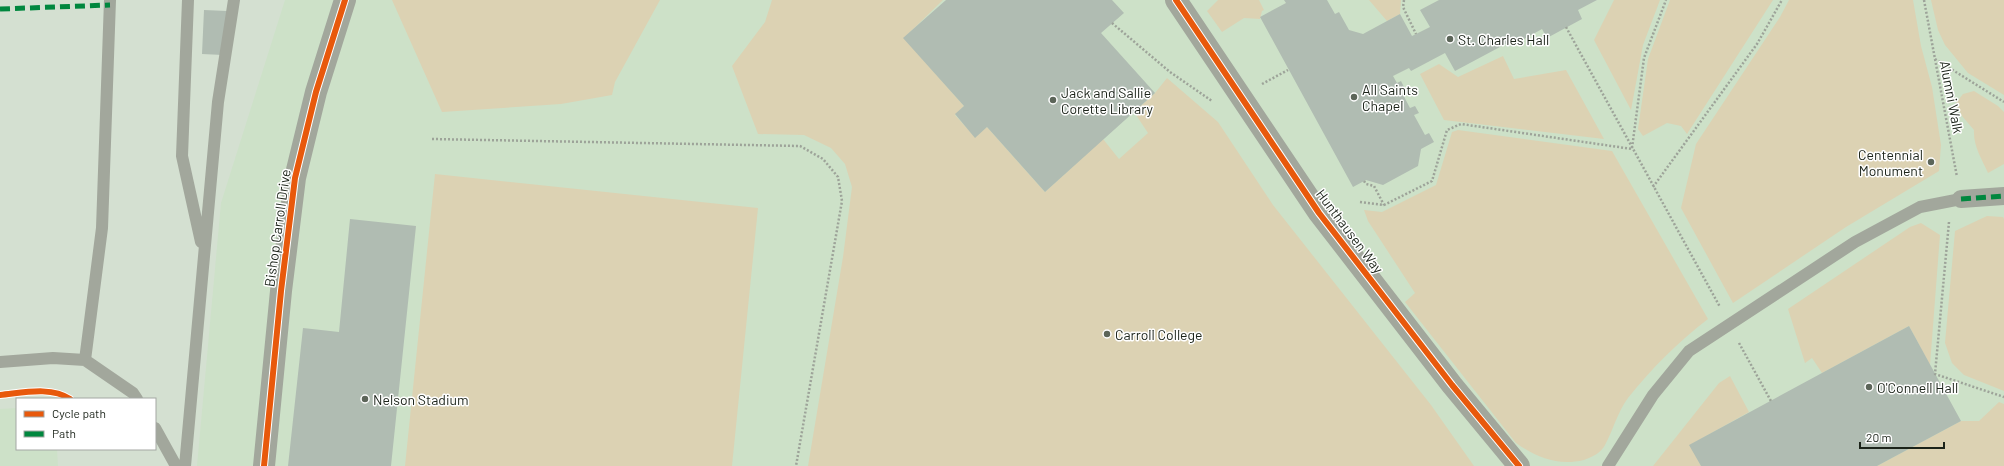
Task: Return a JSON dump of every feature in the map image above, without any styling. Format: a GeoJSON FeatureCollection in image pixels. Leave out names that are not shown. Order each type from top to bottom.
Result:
{"type":"FeatureCollection","features":[{"type":"Feature","properties":{"kind":"street","name":"Bishop Carroll Drive"},"geometry":{"type":"LineString","coordinates":[[264,466],[281,291],[295,178],[316,92],[345,0]]}},
{"type":"Feature","properties":{"kind":"street","name":"Hunthausen Way"},"geometry":{"type":"LineString","coordinates":[[1176,0],[1319,213],[1452,385],[1519,466]]}},
{"type":"Feature","properties":{"kind":"street"},"geometry":{"type":"LineString","coordinates":[[1956,199],[2004,196]]}},
{"type":"Feature","properties":{"kind":"lane"},"geometry":{"type":"LineString","coordinates":[[85,360],[102,228],[110,0]]}},
{"type":"Feature","properties":{"kind":"lane"},"geometry":{"type":"LineString","coordinates":[[188,0],[182,156],[204,254]]}},
{"type":"Feature","properties":{"kind":"lane"},"geometry":{"type":"LineString","coordinates":[[185,466],[218,102],[234,0]]}},
{"type":"Feature","properties":{"kind":"lane"},"geometry":{"type":"LineString","coordinates":[[1608,466],[1653,395],[1689,351],[1855,242],[1920,207],[1956,199]]}},
{"type":"Feature","properties":{"kind":"lane"},"geometry":{"type":"LineString","coordinates":[[0,362],[53,358],[85,360],[133,393],[136,398]]}},
{"type":"Feature","properties":{"kind":"lane"},"geometry":{"type":"LineString","coordinates":[[156,430],[176,466]]}},
{"type":"Feature","properties":{"kind":"path"},"geometry":{"type":"LineString","coordinates":[[1404,0],[1403,7],[1416,34]]}},
{"type":"Feature","properties":{"kind":"path"},"geometry":{"type":"LineString","coordinates":[[1632,149],[1644,58],[1666,0]]}},
{"type":"Feature","properties":{"kind":"path"},"geometry":{"type":"LineString","coordinates":[[1653,187],[1757,44],[1782,0]]}},
{"type":"Feature","properties":{"kind":"path"},"geometry":{"type":"LineString","coordinates":[[1112,23],[1170,72],[1216,104]]}},
{"type":"Feature","properties":{"kind":"path"},"geometry":{"type":"LineString","coordinates":[[1566,27],[1729,324]]}},
{"type":"Feature","properties":{"kind":"path"},"geometry":{"type":"LineString","coordinates":[[1935,59],[2004,102]]}},
{"type":"Feature","properties":{"kind":"path"},"geometry":{"type":"LineString","coordinates":[[1360,202],[1384,206],[1432,181],[1447,130],[1461,124],[1632,149]]}},
{"type":"Feature","properties":{"kind":"path"},"geometry":{"type":"LineString","coordinates":[[432,139],[800,146],[823,159],[838,177],[842,201],[796,466]]}},
{"type":"Feature","properties":{"kind":"path"},"geometry":{"type":"LineString","coordinates":[[1364,181],[1366,184],[1374,186],[1384,206]]}},
{"type":"Feature","properties":{"kind":"path"},"geometry":{"type":"LineString","coordinates":[[1750,364],[1771,401]]}},
{"type":"Feature","properties":{"kind":"shaded area","name":"Carroll College"},"geometry":{"type":"Polygon","coordinates":[[[285,0],[2004,0],[2004,466],[197,466],[221,203],[285,0]]]}},
{"type":"Feature","properties":{"kind":"shaded area"},"geometry":{"type":"Polygon","coordinates":[[[392,0],[660,0],[615,82],[612,95],[561,104],[442,112],[392,0]]]}},
{"type":"Feature","properties":{"kind":"shaded area"},"geometry":{"type":"Polygon","coordinates":[[[772,0],[943,0],[904,38],[964,106],[955,115],[975,137],[987,127],[1045,192],[1103,139],[1119,159],[1148,133],[1134,112],[1155,93],[1167,78],[1218,122],[1273,205],[1431,405],[1474,466],[808,466],[843,257],[852,187],[845,164],[831,148],[804,135],[758,134],[732,66],[765,22],[772,0]]]}},
{"type":"Feature","properties":{"kind":"shaded area"},"geometry":{"type":"Polygon","coordinates":[[[1218,0],[1259,0],[1264,10],[1262,11],[1260,19],[1244,18],[1222,32],[1207,11],[1218,0]]]}},
{"type":"Feature","properties":{"kind":"shaded area"},"geometry":{"type":"Polygon","coordinates":[[[1369,0],[1401,0],[1400,14],[1387,21],[1369,0]]]}},
{"type":"Feature","properties":{"kind":"shaded area"},"geometry":{"type":"Polygon","coordinates":[[[1614,0],[1660,0],[1643,45],[1631,110],[1594,40],[1614,0]]]}},
{"type":"Feature","properties":{"kind":"shaded area"},"geometry":{"type":"Polygon","coordinates":[[[1670,0],[1773,0],[1687,134],[1681,126],[1667,123],[1643,136],[1638,129],[1648,59],[1670,0]]]}},
{"type":"Feature","properties":{"kind":"shaded area"},"geometry":{"type":"Polygon","coordinates":[[[1789,0],[1913,0],[1921,46],[1932,87],[1941,145],[1939,171],[1846,227],[1733,303],[1681,208],[1696,144],[1780,17],[1789,0]]]}},
{"type":"Feature","properties":{"kind":"shaded area"},"geometry":{"type":"Polygon","coordinates":[[[1931,0],[2004,0],[2004,95],[1968,73],[1945,45],[1938,30],[1931,0]]]}},
{"type":"Feature","properties":{"kind":"shaded area"},"geometry":{"type":"Polygon","coordinates":[[[1503,56],[1514,79],[1566,70],[1604,139],[1444,120],[1420,74],[1439,64],[1458,77],[1503,56]]]}},
{"type":"Feature","properties":{"kind":"shaded area"},"geometry":{"type":"Polygon","coordinates":[[[1974,91],[1998,106],[2004,112],[2004,164],[1988,173],[1976,147],[1974,130],[1962,116],[1956,103],[1963,94],[1974,91]]]}},
{"type":"Feature","properties":{"kind":"shaded area"},"geometry":{"type":"Polygon","coordinates":[[[1458,130],[1612,151],[1708,319],[1665,356],[1628,398],[1618,415],[1603,448],[1590,458],[1574,462],[1557,461],[1540,457],[1516,443],[1405,302],[1415,293],[1368,221],[1364,210],[1382,212],[1436,185],[1452,132],[1458,130]]]}},
{"type":"Feature","properties":{"kind":"shaded area"},"geometry":{"type":"Polygon","coordinates":[[[435,174],[758,208],[732,466],[405,466],[435,174]]]}},
{"type":"Feature","properties":{"kind":"shaded area"},"geometry":{"type":"Polygon","coordinates":[[[1987,216],[2003,217],[2004,219],[2004,391],[1964,375],[1952,363],[1945,343],[1955,231],[1987,216]]]}},
{"type":"Feature","properties":{"kind":"shaded area"},"geometry":{"type":"Polygon","coordinates":[[[1921,223],[1940,235],[1930,365],[1909,326],[1822,373],[1812,358],[1805,363],[1788,309],[1910,227],[1921,223]]]}},
{"type":"Feature","properties":{"kind":"shaded area"},"geometry":{"type":"Polygon","coordinates":[[[1730,376],[1749,412],[1690,445],[1701,466],[1653,466],[1719,383],[1730,376]]]}},
{"type":"Feature","properties":{"kind":"shaded area"},"geometry":{"type":"Polygon","coordinates":[[[1999,402],[2004,404],[2004,466],[1877,466],[1961,421],[1979,421],[1999,402]]]}},
{"type":"Feature","properties":{"kind":"shaded area"},"geometry":{"type":"Polygon","coordinates":[[[16,408],[16,450],[57,450],[58,466],[0,466],[0,409],[16,408]]]}},
{"type":"Feature","properties":{"kind":"building","name":"Jack and Sallie Corette Library"},"geometry":{"type":"Polygon","coordinates":[[[946,0],[1112,0],[1124,13],[1101,33],[1155,93],[1045,192],[987,127],[975,138],[955,114],[964,106],[903,38],[946,0]]]}},
{"type":"Feature","properties":{"kind":"building","name":"All Saints Chapel"},"geometry":{"type":"Polygon","coordinates":[[[1284,0],[1327,0],[1335,14],[1339,12],[1349,30],[1363,34],[1400,14],[1412,36],[1430,27],[1420,10],[1439,0],[1597,0],[1578,10],[1582,19],[1547,38],[1542,29],[1515,44],[1513,40],[1455,71],[1445,53],[1411,71],[1409,68],[1393,76],[1397,83],[1401,81],[1404,87],[1400,89],[1410,108],[1415,106],[1419,113],[1414,115],[1425,135],[1429,133],[1434,142],[1421,149],[1418,166],[1383,185],[1366,180],[1353,187],[1260,17],[1286,3],[1284,0]]]}},
{"type":"Feature","properties":{"kind":"building"},"geometry":{"type":"Polygon","coordinates":[[[204,10],[227,11],[223,55],[202,54],[204,10]]]}},
{"type":"Feature","properties":{"kind":"building","name":"Nelson Stadium"},"geometry":{"type":"Polygon","coordinates":[[[350,219],[416,226],[391,466],[288,466],[303,328],[339,332],[350,219]]]}},
{"type":"Feature","properties":{"kind":"building","name":"O'Connell Hall"},"geometry":{"type":"Polygon","coordinates":[[[1909,326],[1961,421],[1877,466],[1701,466],[1689,445],[1909,326]]]}},
{"type":"Feature","properties":{"kind":"marked path"},"geometry":{"type":"LineString","coordinates":[[0,9],[110,5]]}},
{"type":"Feature","properties":{"kind":"marked path"},"geometry":{"type":"LineString","coordinates":[[1961,199],[2004,196]]}},
{"type":"Feature","properties":{"kind":"cycle path"},"geometry":{"type":"LineString","coordinates":[[264,466],[281,291],[295,178],[316,92],[345,0]]}},
{"type":"Feature","properties":{"kind":"cycle path"},"geometry":{"type":"LineString","coordinates":[[1176,0],[1319,213],[1452,385],[1519,466]]}},
{"type":"Feature","properties":{"kind":"cycle path"},"geometry":{"type":"LineString","coordinates":[[0,395],[45,391],[68,398]]}},
{"type":"Feature","properties":{"kind":"place","name":"St. Charles Hall"},"geometry":{"type":"Point","coordinates":[1450,39]}},
{"type":"Feature","properties":{"kind":"place","name":"All Saints Chapel"},"geometry":{"type":"Point","coordinates":[1354,97]}},
{"type":"Feature","properties":{"kind":"place","name":"Jack and Sallie Corette Library"},"geometry":{"type":"Point","coordinates":[1053,100]}},
{"type":"Feature","properties":{"kind":"place","name":"Centennial Monument"},"geometry":{"type":"Point","coordinates":[1931,162]}},
{"type":"Feature","properties":{"kind":"place","name":"Carroll College"},"geometry":{"type":"Point","coordinates":[1107,334]}},
{"type":"Feature","properties":{"kind":"place","name":"O'Connell Hall"},"geometry":{"type":"Point","coordinates":[1869,387]}},
{"type":"Feature","properties":{"kind":"place","name":"Nelson Stadium"},"geometry":{"type":"Point","coordinates":[365,399]}}]}
